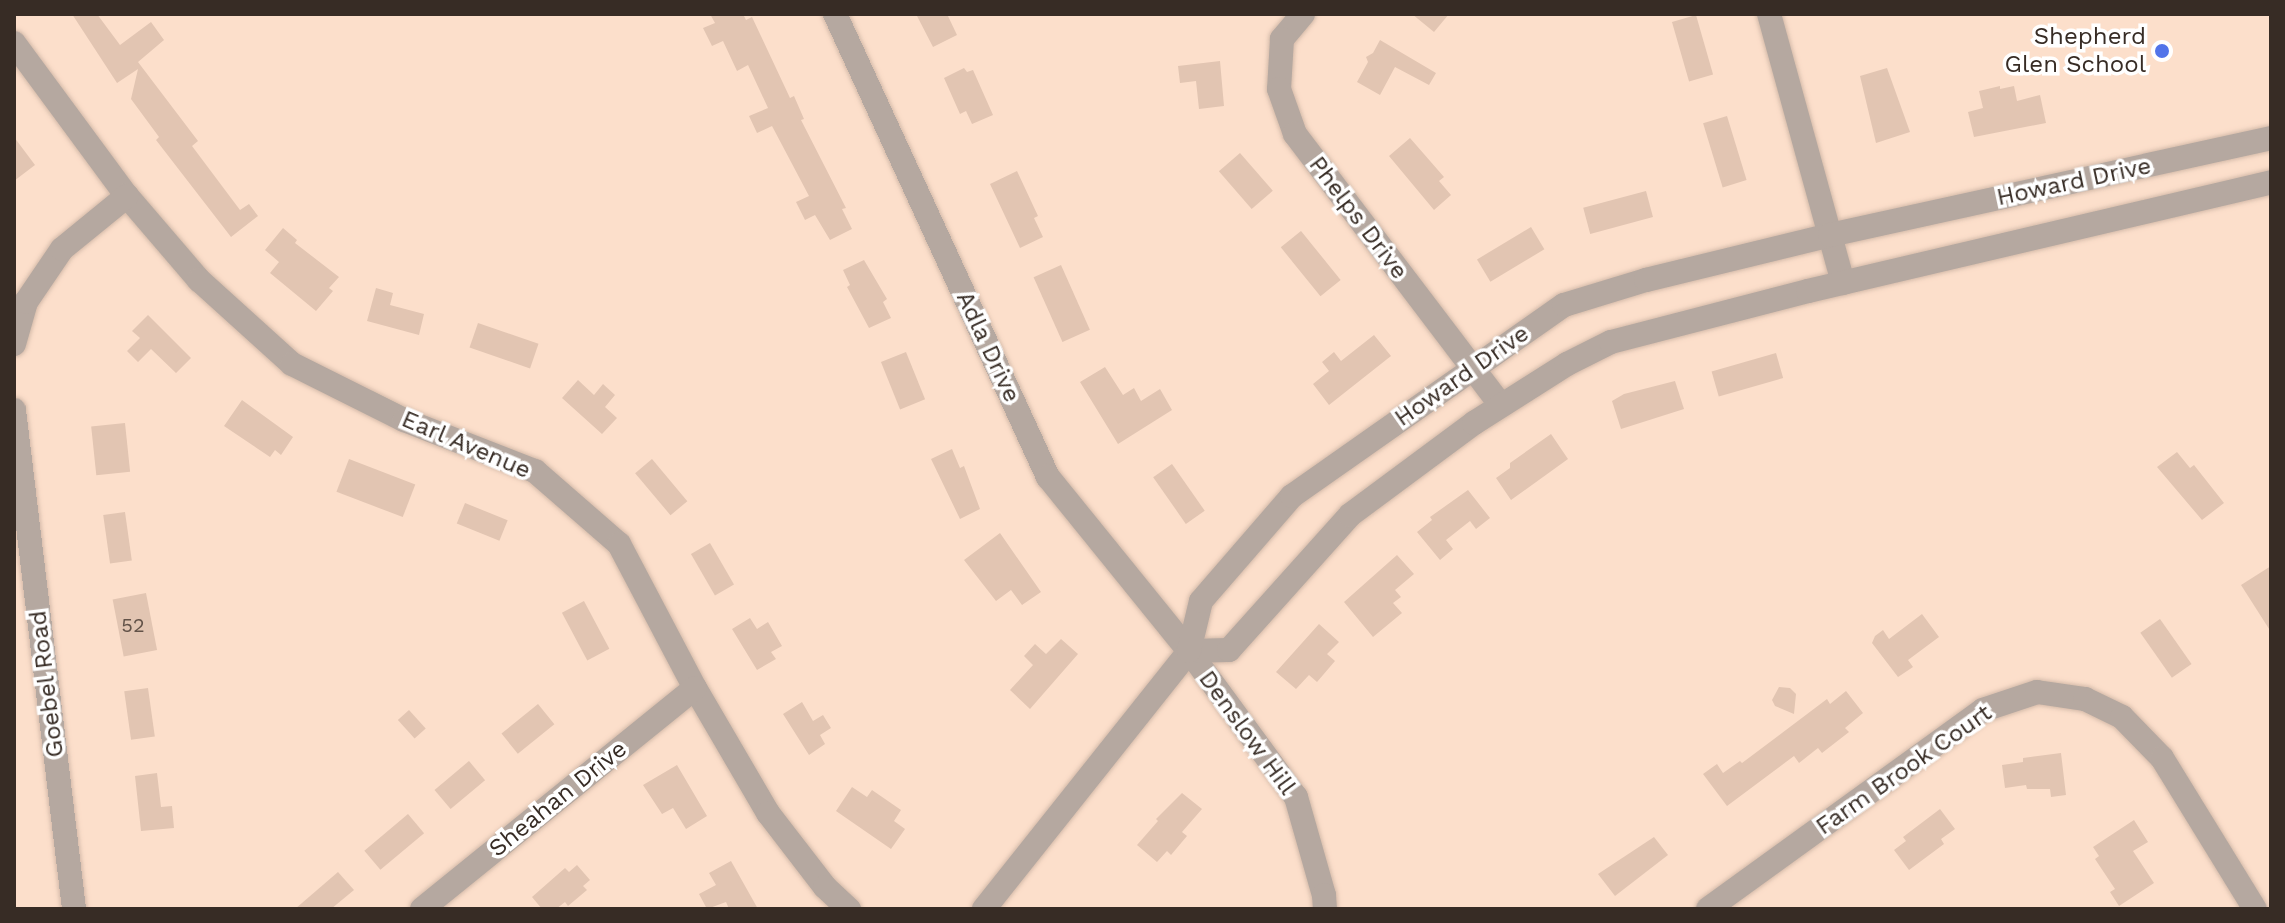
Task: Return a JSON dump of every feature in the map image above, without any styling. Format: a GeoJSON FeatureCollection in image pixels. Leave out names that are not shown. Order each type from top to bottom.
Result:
{"type":"FeatureCollection","features":[{"type":"Feature","properties":{"kind":"street","name":"Adla Drive"},"geometry":{"type":"LineString","coordinates":[[835,14],[1048,477],[1189,651]]}},
{"type":"Feature","properties":{"kind":"street","name":"Phelps Drive"},"geometry":{"type":"LineString","coordinates":[[1303,14],[1282,39],[1279,89],[1295,134],[1501,405]]}},
{"type":"Feature","properties":{"kind":"street"},"geometry":{"type":"LineString","coordinates":[[1769,14],[1843,283]]}},
{"type":"Feature","properties":{"kind":"street","name":"Earl Avenue"},"geometry":{"type":"LineString","coordinates":[[14,43],[127,196],[199,280],[292,364],[404,420],[535,471],[619,544],[695,688],[768,813],[825,887],[849,909]]}},
{"type":"Feature","properties":{"kind":"street","name":"Howard Drive"},"geometry":{"type":"LineString","coordinates":[[984,909],[1189,651],[1201,601],[1292,496],[1564,305],[1646,280],[1830,235],[2271,138]]}},
{"type":"Feature","properties":{"kind":"street","name":"Howard Drive"},"geometry":{"type":"LineString","coordinates":[[1189,651],[1229,650],[1350,515],[1501,405],[1611,342],[1843,283],[2271,182]]}},
{"type":"Feature","properties":{"kind":"street"},"geometry":{"type":"LineString","coordinates":[[14,344],[26,302],[62,249],[127,196]]}},
{"type":"Feature","properties":{"kind":"street","name":"Goebel Road"},"geometry":{"type":"LineString","coordinates":[[14,410],[74,909]]}},
{"type":"Feature","properties":{"kind":"street","name":"Denslow Hill"},"geometry":{"type":"LineString","coordinates":[[1189,651],[1296,797],[1324,895],[1325,909]]}},
{"type":"Feature","properties":{"kind":"street","name":"Sheahan Drive"},"geometry":{"type":"LineString","coordinates":[[422,909],[695,688]]}},
{"type":"Feature","properties":{"kind":"street","name":"Farm Brook Court"},"geometry":{"type":"LineString","coordinates":[[1708,909],[1983,710],[2037,692],[2085,699],[2122,717],[2162,758],[2255,909]]}},
{"type":"Feature","properties":{"kind":"building"},"geometry":{"type":"Polygon","coordinates":[[[72,14],[97,14],[120,45],[151,22],[164,40],[138,62],[198,141],[192,146],[240,210],[249,204],[258,216],[231,237],[156,140],[159,137],[131,99],[138,69],[117,83],[72,14]]]}},
{"type":"Feature","properties":{"kind":"building"},"geometry":{"type":"Polygon","coordinates":[[[710,14],[743,14],[746,20],[752,17],[790,98],[794,96],[804,119],[801,120],[846,208],[842,209],[852,229],[830,240],[815,215],[805,220],[796,202],[809,196],[772,126],[757,133],[749,116],[768,108],[748,65],[737,71],[723,41],[712,46],[703,28],[715,23],[710,14]]]}},
{"type":"Feature","properties":{"kind":"building"},"geometry":{"type":"Polygon","coordinates":[[[916,14],[947,14],[957,35],[933,47],[916,14]]]}},
{"type":"Feature","properties":{"kind":"building"},"geometry":{"type":"Polygon","coordinates":[[[1412,14],[1449,14],[1434,32],[1412,14]]]}},
{"type":"Feature","properties":{"kind":"building"},"geometry":{"type":"Polygon","coordinates":[[[1696,15],[1713,75],[1689,81],[1672,22],[1696,15]]]}},
{"type":"Feature","properties":{"kind":"building"},"geometry":{"type":"Polygon","coordinates":[[[1380,40],[1436,73],[1429,85],[1395,67],[1380,95],[1357,82],[1368,62],[1366,57],[1373,53],[1380,40]]]}},
{"type":"Feature","properties":{"kind":"building"},"geometry":{"type":"Polygon","coordinates":[[[1220,61],[1224,106],[1199,109],[1196,81],[1180,83],[1178,66],[1220,61]]]}},
{"type":"Feature","properties":{"kind":"building"},"geometry":{"type":"Polygon","coordinates":[[[964,68],[967,72],[973,70],[993,115],[972,124],[966,111],[960,114],[944,78],[964,68]]]}},
{"type":"Feature","properties":{"kind":"building"},"geometry":{"type":"Polygon","coordinates":[[[1887,68],[1910,132],[1876,143],[1860,76],[1887,68]]]}},
{"type":"Feature","properties":{"kind":"building"},"geometry":{"type":"Polygon","coordinates":[[[2000,86],[2000,89],[2014,86],[2017,101],[2040,95],[2046,123],[1974,137],[1968,112],[1983,108],[1979,91],[2000,86]]]}},
{"type":"Feature","properties":{"kind":"building"},"geometry":{"type":"Polygon","coordinates":[[[1727,116],[1747,180],[1723,187],[1703,123],[1727,116]]]}},
{"type":"Feature","properties":{"kind":"building"},"geometry":{"type":"Polygon","coordinates":[[[14,137],[35,165],[14,181],[14,137]]]}},
{"type":"Feature","properties":{"kind":"building"},"geometry":{"type":"Polygon","coordinates":[[[1410,138],[1444,177],[1439,181],[1451,195],[1434,210],[1389,156],[1410,138]]]}},
{"type":"Feature","properties":{"kind":"building"},"geometry":{"type":"Polygon","coordinates":[[[1240,153],[1273,191],[1252,209],[1219,171],[1240,153]]]}},
{"type":"Feature","properties":{"kind":"building"},"geometry":{"type":"Polygon","coordinates":[[[1017,171],[1038,216],[1034,218],[1043,237],[1020,248],[990,184],[1017,171]]]}},
{"type":"Feature","properties":{"kind":"building"},"geometry":{"type":"Polygon","coordinates":[[[1646,191],[1653,217],[1590,234],[1583,208],[1646,191]]]}},
{"type":"Feature","properties":{"kind":"building"},"geometry":{"type":"Polygon","coordinates":[[[1531,227],[1544,249],[1490,282],[1477,259],[1531,227]]]}},
{"type":"Feature","properties":{"kind":"building"},"geometry":{"type":"Polygon","coordinates":[[[283,228],[297,240],[295,243],[339,277],[329,288],[333,291],[316,311],[270,273],[279,262],[265,250],[283,228]]]}},
{"type":"Feature","properties":{"kind":"building"},"geometry":{"type":"Polygon","coordinates":[[[1301,231],[1341,280],[1320,296],[1281,247],[1301,231]]]}},
{"type":"Feature","properties":{"kind":"building"},"geometry":{"type":"Polygon","coordinates":[[[864,260],[887,299],[883,302],[891,318],[869,328],[847,287],[850,285],[843,270],[864,260]]]}},
{"type":"Feature","properties":{"kind":"building"},"geometry":{"type":"Polygon","coordinates":[[[1061,265],[1090,330],[1062,342],[1034,277],[1061,265]]]}},
{"type":"Feature","properties":{"kind":"building"},"geometry":{"type":"Polygon","coordinates":[[[376,288],[393,293],[390,305],[424,314],[419,335],[367,321],[376,288]]]}},
{"type":"Feature","properties":{"kind":"building"},"geometry":{"type":"Polygon","coordinates":[[[148,315],[191,358],[176,373],[151,349],[138,362],[127,351],[140,338],[132,331],[148,315]]]}},
{"type":"Feature","properties":{"kind":"building"},"geometry":{"type":"Polygon","coordinates":[[[478,323],[539,344],[530,368],[470,348],[478,323]]]}},
{"type":"Feature","properties":{"kind":"building"},"geometry":{"type":"Polygon","coordinates":[[[1374,335],[1391,356],[1329,405],[1313,384],[1329,371],[1322,362],[1334,352],[1341,361],[1374,335]]]}},
{"type":"Feature","properties":{"kind":"building"},"geometry":{"type":"Polygon","coordinates":[[[906,352],[925,399],[900,409],[881,362],[906,352]]]}},
{"type":"Feature","properties":{"kind":"building"},"geometry":{"type":"Polygon","coordinates":[[[1776,353],[1783,378],[1719,396],[1712,371],[1776,353]]]}},
{"type":"Feature","properties":{"kind":"building"},"geometry":{"type":"Polygon","coordinates":[[[1105,367],[1123,395],[1134,388],[1141,401],[1160,389],[1172,410],[1118,444],[1080,382],[1105,367]]]}},
{"type":"Feature","properties":{"kind":"building"},"geometry":{"type":"Polygon","coordinates":[[[578,380],[594,395],[603,384],[615,395],[605,407],[617,418],[602,434],[562,398],[578,380]]]}},
{"type":"Feature","properties":{"kind":"building"},"geometry":{"type":"Polygon","coordinates":[[[1675,381],[1684,409],[1621,429],[1612,401],[1624,394],[1675,381]]]}},
{"type":"Feature","properties":{"kind":"building"},"geometry":{"type":"Polygon","coordinates":[[[242,400],[293,437],[281,455],[275,450],[270,457],[224,426],[242,400]]]}},
{"type":"Feature","properties":{"kind":"building"},"geometry":{"type":"Polygon","coordinates":[[[125,423],[130,472],[96,475],[91,427],[125,423]]]}},
{"type":"Feature","properties":{"kind":"building"},"geometry":{"type":"Polygon","coordinates":[[[1551,434],[1568,459],[1511,500],[1496,478],[1510,468],[1510,463],[1551,434]]]}},
{"type":"Feature","properties":{"kind":"building"},"geometry":{"type":"Polygon","coordinates":[[[952,449],[960,468],[964,466],[980,509],[960,519],[931,459],[952,449]]]}},
{"type":"Feature","properties":{"kind":"building"},"geometry":{"type":"Polygon","coordinates":[[[2177,452],[2190,468],[2194,465],[2224,503],[2202,520],[2157,467],[2177,452]]]}},
{"type":"Feature","properties":{"kind":"building"},"geometry":{"type":"Polygon","coordinates":[[[349,459],[415,484],[403,517],[336,492],[349,459]]]}},
{"type":"Feature","properties":{"kind":"building"},"geometry":{"type":"Polygon","coordinates":[[[652,459],[687,501],[671,515],[635,473],[652,459]]]}},
{"type":"Feature","properties":{"kind":"building"},"geometry":{"type":"Polygon","coordinates":[[[1172,464],[1205,511],[1186,524],[1153,477],[1172,464]]]}},
{"type":"Feature","properties":{"kind":"building"},"geometry":{"type":"Polygon","coordinates":[[[1468,490],[1490,518],[1476,529],[1470,521],[1446,540],[1453,549],[1440,560],[1417,532],[1432,520],[1430,517],[1468,490]]]}},
{"type":"Feature","properties":{"kind":"building"},"geometry":{"type":"Polygon","coordinates":[[[465,503],[508,520],[499,541],[457,523],[465,503]]]}},
{"type":"Feature","properties":{"kind":"building"},"geometry":{"type":"Polygon","coordinates":[[[125,512],[132,561],[110,564],[103,515],[125,512]]]}},
{"type":"Feature","properties":{"kind":"building"},"geometry":{"type":"Polygon","coordinates":[[[1000,533],[1041,592],[1022,605],[1011,590],[996,601],[964,560],[1000,533]]]}},
{"type":"Feature","properties":{"kind":"building"},"geometry":{"type":"Polygon","coordinates":[[[710,543],[734,585],[715,596],[691,554],[710,543]]]}},
{"type":"Feature","properties":{"kind":"building"},"geometry":{"type":"Polygon","coordinates":[[[1397,555],[1414,574],[1395,590],[1401,597],[1393,603],[1402,613],[1373,637],[1344,602],[1397,555]]]}},
{"type":"Feature","properties":{"kind":"building"},"geometry":{"type":"Polygon","coordinates":[[[2271,566],[2271,632],[2241,585],[2271,566]]]}},
{"type":"Feature","properties":{"kind":"building"},"geometry":{"type":"Polygon","coordinates":[[[146,593],[157,650],[124,656],[113,599],[146,593]]]}},
{"type":"Feature","properties":{"kind":"building"},"geometry":{"type":"Polygon","coordinates":[[[584,601],[609,649],[587,660],[562,613],[584,601]]]}},
{"type":"Feature","properties":{"kind":"building"},"geometry":{"type":"Polygon","coordinates":[[[1922,614],[1939,637],[1908,660],[1913,667],[1898,677],[1872,643],[1883,630],[1889,639],[1922,614]]]}},
{"type":"Feature","properties":{"kind":"building"},"geometry":{"type":"Polygon","coordinates":[[[750,618],[757,629],[768,622],[782,646],[771,652],[776,659],[757,670],[732,629],[750,618]]]}},
{"type":"Feature","properties":{"kind":"building"},"geometry":{"type":"Polygon","coordinates":[[[2160,619],[2192,664],[2172,678],[2140,633],[2160,619]]]}},
{"type":"Feature","properties":{"kind":"building"},"geometry":{"type":"Polygon","coordinates":[[[1319,624],[1339,642],[1327,654],[1335,661],[1317,682],[1309,675],[1296,689],[1276,672],[1319,624]]]}},
{"type":"Feature","properties":{"kind":"building"},"geometry":{"type":"Polygon","coordinates":[[[1061,639],[1078,654],[1030,709],[1010,690],[1033,665],[1024,656],[1035,644],[1046,654],[1061,639]]]}},
{"type":"Feature","properties":{"kind":"building"},"geometry":{"type":"Polygon","coordinates":[[[1779,687],[1790,688],[1796,694],[1794,714],[1775,706],[1772,700],[1779,687]]]}},
{"type":"Feature","properties":{"kind":"building"},"geometry":{"type":"Polygon","coordinates":[[[148,688],[155,737],[131,740],[124,691],[148,688]]]}},
{"type":"Feature","properties":{"kind":"building"},"geometry":{"type":"Polygon","coordinates":[[[1846,691],[1863,713],[1845,728],[1849,732],[1822,753],[1818,748],[1799,763],[1794,756],[1727,806],[1703,774],[1717,764],[1723,773],[1740,761],[1742,763],[1827,699],[1830,704],[1846,691]]]}},
{"type":"Feature","properties":{"kind":"building"},"geometry":{"type":"Polygon","coordinates":[[[802,702],[813,721],[823,715],[831,728],[820,735],[825,744],[809,755],[783,714],[802,702]]]}},
{"type":"Feature","properties":{"kind":"building"},"geometry":{"type":"Polygon","coordinates":[[[538,704],[554,724],[518,754],[501,734],[538,704]]]}},
{"type":"Feature","properties":{"kind":"building"},"geometry":{"type":"Polygon","coordinates":[[[409,710],[426,729],[415,739],[398,720],[409,710]]]}},
{"type":"Feature","properties":{"kind":"building"},"geometry":{"type":"Polygon","coordinates":[[[2061,753],[2066,795],[2051,797],[2050,789],[2027,789],[2026,785],[2005,788],[2002,765],[2023,762],[2023,758],[2061,753]]]}},
{"type":"Feature","properties":{"kind":"building"},"geometry":{"type":"Polygon","coordinates":[[[469,761],[485,780],[451,809],[435,790],[469,761]]]}},
{"type":"Feature","properties":{"kind":"building"},"geometry":{"type":"Polygon","coordinates":[[[677,765],[707,816],[686,829],[673,808],[662,814],[643,785],[677,765]]]}},
{"type":"Feature","properties":{"kind":"building"},"geometry":{"type":"Polygon","coordinates":[[[157,773],[161,807],[172,806],[174,828],[141,831],[135,776],[157,773]]]}},
{"type":"Feature","properties":{"kind":"building"},"geometry":{"type":"Polygon","coordinates":[[[852,787],[867,797],[872,790],[901,810],[894,821],[905,829],[891,849],[836,811],[852,787]]]}},
{"type":"Feature","properties":{"kind":"building"},"geometry":{"type":"Polygon","coordinates":[[[1182,793],[1202,809],[1182,832],[1187,836],[1171,855],[1167,851],[1157,862],[1137,845],[1158,821],[1156,819],[1182,793]]]}},
{"type":"Feature","properties":{"kind":"building"},"geometry":{"type":"Polygon","coordinates":[[[1940,809],[1955,829],[1941,839],[1944,844],[1909,870],[1894,850],[1906,841],[1903,837],[1940,809]]]}},
{"type":"Feature","properties":{"kind":"building"},"geometry":{"type":"Polygon","coordinates":[[[408,814],[424,833],[380,870],[364,851],[408,814]]]}},
{"type":"Feature","properties":{"kind":"building"},"geometry":{"type":"Polygon","coordinates":[[[2134,820],[2148,842],[2133,851],[2154,883],[2119,906],[2110,892],[2115,889],[2095,859],[2099,856],[2093,847],[2134,820]]]}},
{"type":"Feature","properties":{"kind":"building"},"geometry":{"type":"Polygon","coordinates":[[[1654,837],[1668,855],[1615,896],[1598,874],[1654,837]]]}},
{"type":"Feature","properties":{"kind":"building"},"geometry":{"type":"Polygon","coordinates":[[[731,861],[758,909],[729,909],[726,902],[707,909],[699,894],[716,885],[709,873],[731,861]]]}},
{"type":"Feature","properties":{"kind":"building"},"geometry":{"type":"Polygon","coordinates":[[[577,865],[590,880],[583,886],[587,890],[568,906],[565,902],[556,909],[542,909],[532,897],[565,868],[569,872],[577,865]]]}},
{"type":"Feature","properties":{"kind":"building"},"geometry":{"type":"Polygon","coordinates":[[[338,872],[354,890],[331,909],[295,909],[338,872]]]}},
{"type":"Feature","properties":{"kind":"place","name":"Shepherd Glen School"},"geometry":{"type":"Point","coordinates":[2162,51]}}]}
